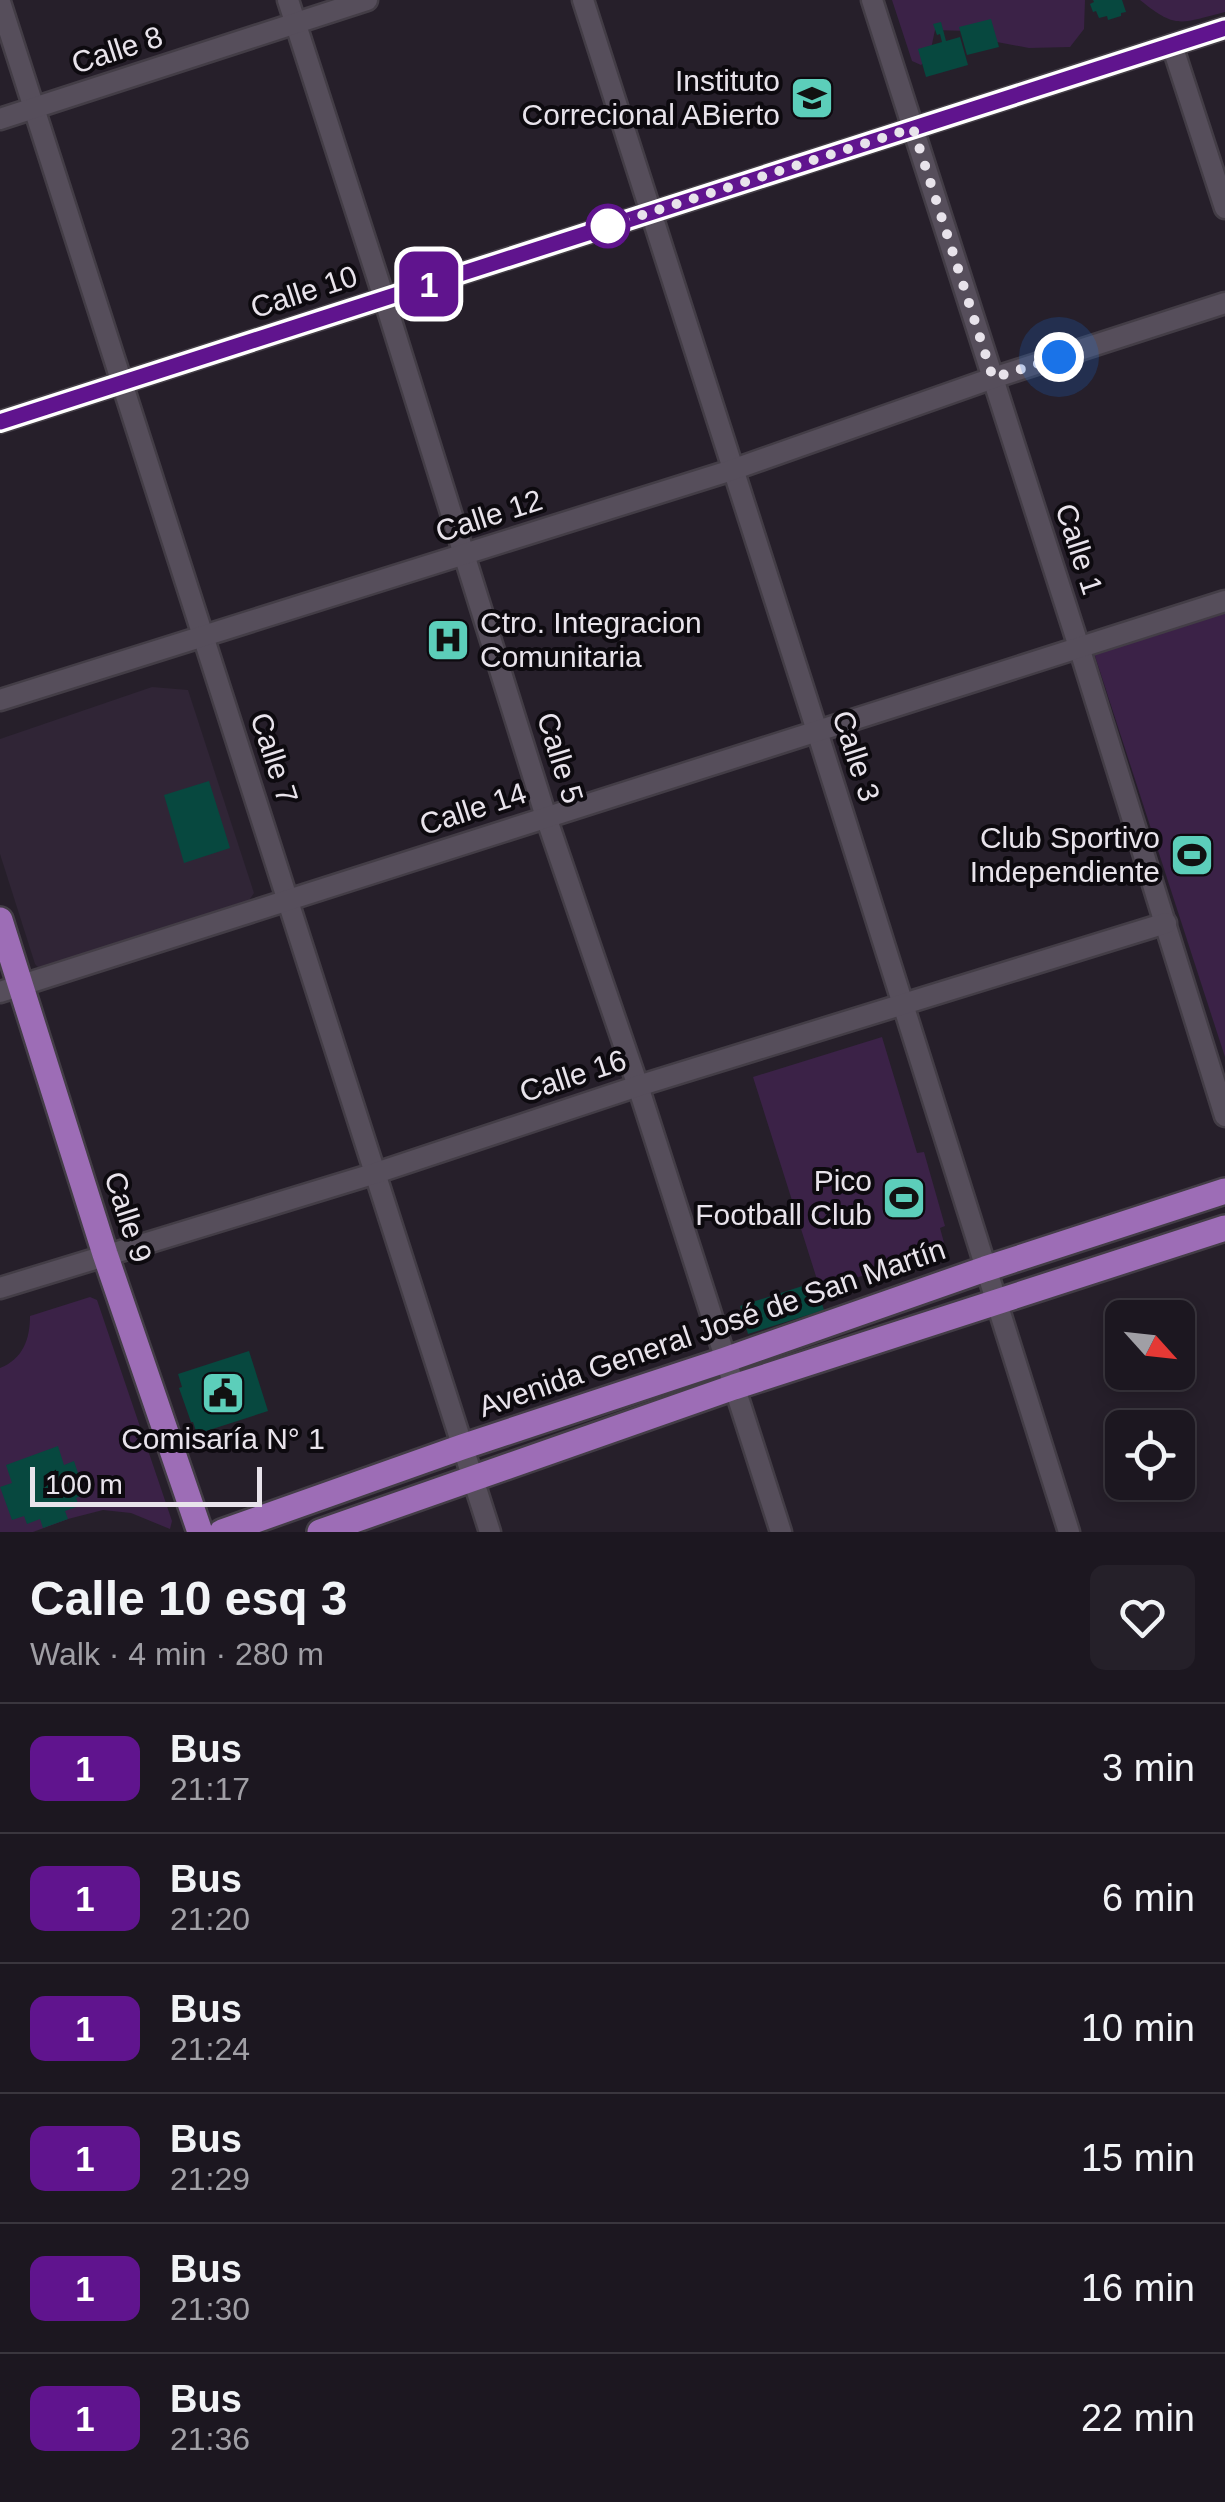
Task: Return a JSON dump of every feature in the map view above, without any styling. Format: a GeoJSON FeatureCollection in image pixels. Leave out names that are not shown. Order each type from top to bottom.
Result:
{"type":"FeatureCollection","features":[{"type":"Feature","properties":{"kind":"main road","name":"Calle 9"},"geometry":{"type":"LineString","coordinates":[[0,920],[10,988],[200,1532]]}},
{"type":"Feature","properties":{"kind":"main road","name":"Avenida General José de San Martín"},"geometry":{"type":"LineString","coordinates":[[222,1532],[985,1269],[1225,1191]]}},
{"type":"Feature","properties":{"kind":"main road","name":"Avenida General José de San Martín"},"geometry":{"type":"LineString","coordinates":[[320,1532],[734,1387],[1225,1228]]}},
{"type":"Feature","properties":{"kind":"street","name":"Calle 5"},"geometry":{"type":"LineString","coordinates":[[288,0],[546,817],[638,1086],[781,1532]]}},
{"type":"Feature","properties":{"kind":"street","name":"Calle 8"},"geometry":{"type":"LineString","coordinates":[[0,120],[367,0]]}},
{"type":"Feature","properties":{"kind":"street","name":"Calle 3"},"geometry":{"type":"LineString","coordinates":[[583,0],[1069,1532]]}},
{"type":"Feature","properties":{"kind":"street","name":"Calle 1"},"geometry":{"type":"LineString","coordinates":[[872,0],[1225,1116]]}},
{"type":"Feature","properties":{"kind":"street","name":"Calle 7"},"geometry":{"type":"LineString","coordinates":[[0,2],[490,1532]]}},
{"type":"Feature","properties":{"kind":"street","name":"Calle 10"},"geometry":{"type":"LineString","coordinates":[[0,422],[1225,28]]}},
{"type":"Feature","properties":{"kind":"street"},"geometry":{"type":"LineString","coordinates":[[1172,45],[1225,208]]}},
{"type":"Feature","properties":{"kind":"street","name":"Calle 12"},"geometry":{"type":"LineString","coordinates":[[0,700],[732,470],[993,378],[1225,303]]}},
{"type":"Feature","properties":{"kind":"street","name":"Calle 14"},"geometry":{"type":"LineString","coordinates":[[10,988],[1225,601]]}},
{"type":"Feature","properties":{"kind":"street","name":"Calle 16"},"geometry":{"type":"LineString","coordinates":[[0,1288],[1166,923]]}},
{"type":"Feature","properties":{"kind":"shaded area"},"geometry":{"type":"Polygon","coordinates":[[[892,0],[1085,0],[1084,29],[1070,47],[1029,48],[968,31],[935,30],[929,58],[921,65],[912,61],[892,0]]]}},
{"type":"Feature","properties":{"kind":"shaded area"},"geometry":{"type":"Polygon","coordinates":[[[1140,0],[1225,0],[1225,12],[1171,20],[1140,0]]]}},
{"type":"Feature","properties":{"kind":"shaded area","name":"Club Sportivo Independiente"},"geometry":{"type":"Polygon","coordinates":[[[1225,610],[1225,1057],[1094,653],[1225,610]]]}},
{"type":"Feature","properties":{"kind":"shaded area"},"geometry":{"type":"Polygon","coordinates":[[[152,687],[188,690],[254,893],[246,905],[43,973],[35,964],[0,854],[0,739],[152,687]]]}},
{"type":"Feature","properties":{"kind":"shaded area"},"geometry":{"type":"Polygon","coordinates":[[[882,1037],[917,1153],[924,1152],[945,1226],[940,1228],[946,1250],[820,1289],[753,1077],[882,1037]]]}},
{"type":"Feature","properties":{"kind":"shaded area"},"geometry":{"type":"Polygon","coordinates":[[[90,1297],[97,1300],[172,1521],[170,1529],[131,1513],[103,1510],[33,1532],[0,1532],[0,1368],[24,1347],[30,1316],[90,1297]]]}},
{"type":"Feature","properties":{"kind":"building"},"geometry":{"type":"Polygon","coordinates":[[[1093,0],[1122,0],[1126,12],[1108,20],[1107,16],[1099,18],[1090,4],[1093,0]]]}},
{"type":"Feature","properties":{"kind":"building"},"geometry":{"type":"Polygon","coordinates":[[[991,19],[999,47],[967,55],[959,27],[991,19]]]}},
{"type":"Feature","properties":{"kind":"building"},"geometry":{"type":"Polygon","coordinates":[[[941,22],[946,41],[960,37],[968,65],[926,77],[918,49],[942,42],[933,24],[941,22]]]}},
{"type":"Feature","properties":{"kind":"building"},"geometry":{"type":"Polygon","coordinates":[[[209,781],[230,848],[184,863],[164,795],[209,781]]]}},
{"type":"Feature","properties":{"kind":"building"},"geometry":{"type":"Polygon","coordinates":[[[815,1282],[824,1310],[748,1334],[740,1306],[815,1282]]]}},
{"type":"Feature","properties":{"kind":"building"},"geometry":{"type":"Polygon","coordinates":[[[249,1351],[268,1411],[197,1434],[179,1388],[182,1387],[178,1374],[249,1351]]]}},
{"type":"Feature","properties":{"kind":"building"},"geometry":{"type":"Polygon","coordinates":[[[58,1446],[64,1465],[74,1461],[85,1494],[76,1498],[79,1506],[65,1511],[68,1519],[43,1528],[40,1519],[27,1524],[24,1516],[12,1520],[0,1487],[12,1483],[6,1465],[58,1446]]]}},
{"type":"Feature","properties":{"kind":"bus line","name":"1"},"geometry":{"type":"LineString","coordinates":[[0,422],[1225,28]]}},
{"type":"Feature","properties":{"kind":"place","name":"Instituto Correcional ABierto"},"geometry":{"type":"Point","coordinates":[812,98]}},
{"type":"Feature","properties":{"kind":"place","name":"Ctro. Integracion Comunitaria"},"geometry":{"type":"Point","coordinates":[448,640]}},
{"type":"Feature","properties":{"kind":"place","name":"Club Sportivo Independiente"},"geometry":{"type":"Point","coordinates":[1192,855]}},
{"type":"Feature","properties":{"kind":"place","name":"Pico Football Club"},"geometry":{"type":"Point","coordinates":[904,1198]}},
{"type":"Feature","properties":{"kind":"place","name":"Comisaría N° 1"},"geometry":{"type":"Point","coordinates":[223,1393]}},
{"type":"Feature","properties":{"kind":"route"},"geometry":{"type":"LineString","coordinates":[[608,226],[913,128],[993,378],[1059,357]]}}]}
